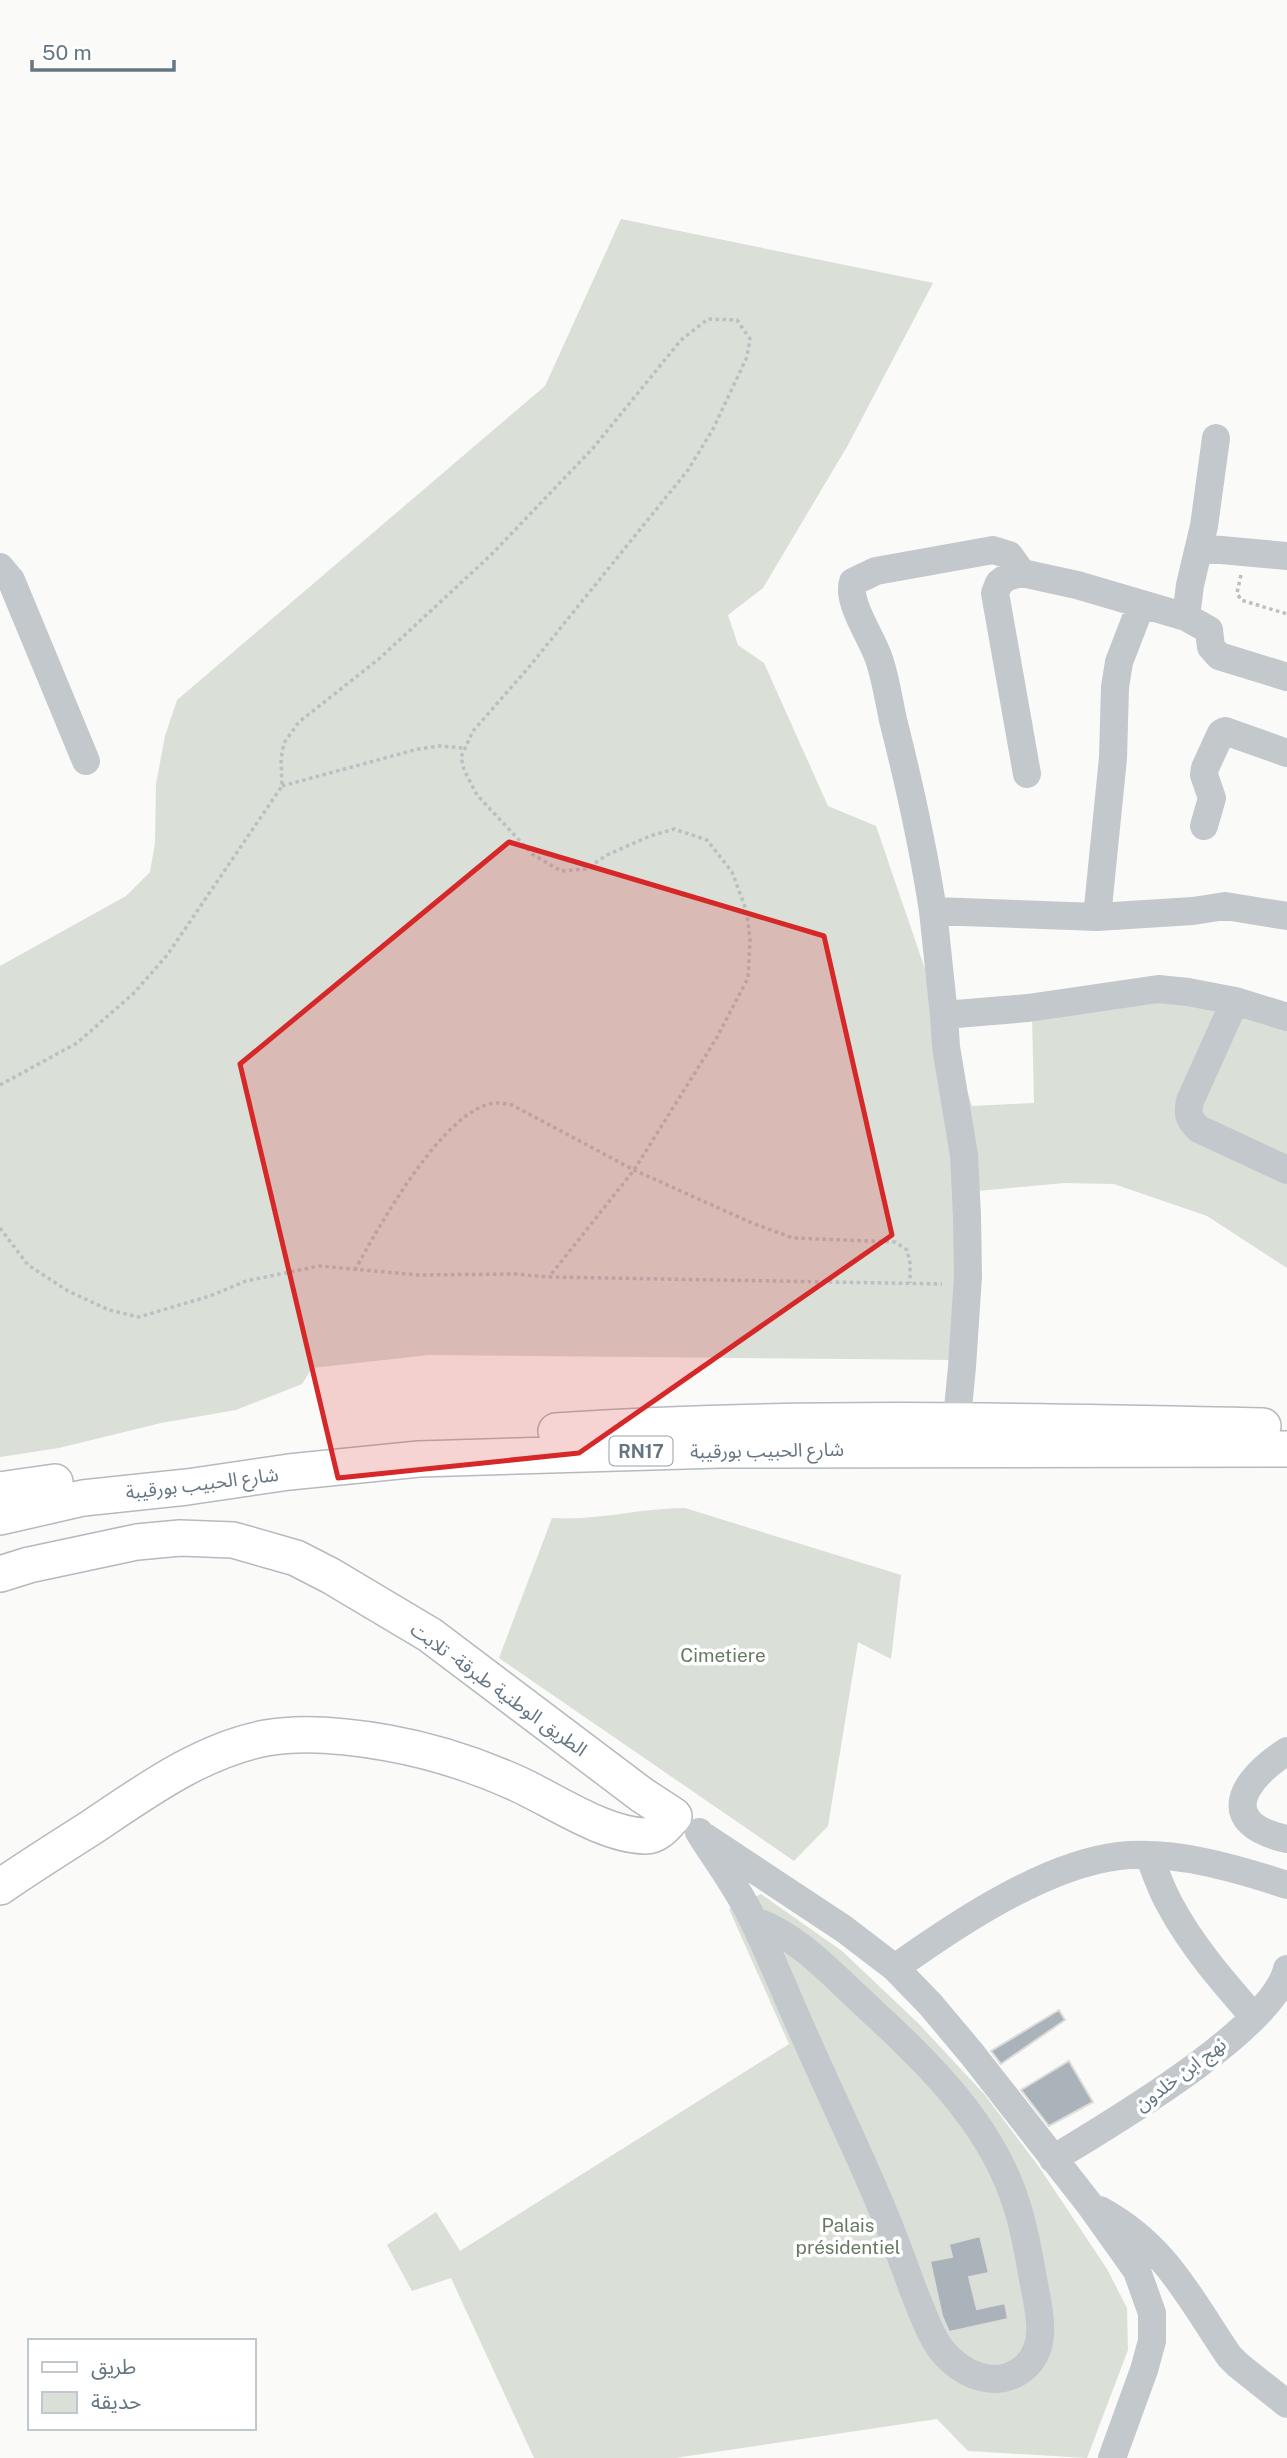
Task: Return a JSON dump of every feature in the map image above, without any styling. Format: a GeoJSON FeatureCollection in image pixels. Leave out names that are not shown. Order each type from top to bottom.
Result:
{"type":"FeatureCollection","features":[{"type":"Feature","properties":{"kind":"main road","name":"شارع الحبيب بورقيبة"},"geometry":{"type":"LineString","coordinates":[[0,1490],[421,1440],[613,1427],[883,1421],[955,1435],[1287,1448]]}},
{"type":"Feature","properties":{"kind":"main road","name":"شارع الحبيب بورقيبة"},"geometry":{"type":"LineString","coordinates":[[0,1517],[83,1498],[419,1459],[955,1435],[1287,1426]]}},
{"type":"Feature","properties":{"kind":"main road","name":"الطريق الوطنية طبرقة - تلابت"},"geometry":{"type":"LineString","coordinates":[[10,1565],[137,1542],[180,1538],[233,1540],[296,1558],[430,1635],[642,1795],[686,1824]]}},
{"type":"Feature","properties":{"kind":"main road"},"geometry":{"type":"LineString","coordinates":[[0,1887],[138,1796],[172,1777],[235,1746],[268,1738],[345,1737],[431,1752],[464,1762],[517,1784],[593,1823],[644,1836],[686,1824]]}},
{"type":"Feature","properties":{"kind":"main road"},"geometry":{"type":"LineString","coordinates":[[593,1823],[621,1813],[642,1795]]}},
{"type":"Feature","properties":{"kind":"street"},"geometry":{"type":"LineString","coordinates":[[1186,617],[1216,438]]}},
{"type":"Feature","properties":{"kind":"street"},"geometry":{"type":"LineString","coordinates":[[1199,548],[1287,556]]}},
{"type":"Feature","properties":{"kind":"street"},"geometry":{"type":"LineString","coordinates":[[955,1435],[967,1289],[964,1155],[946,1047],[933,911],[910,786],[885,681],[871,636],[853,602],[851,587],[853,582],[876,571],[993,550],[1009,555],[1022,573]]}},
{"type":"Feature","properties":{"kind":"street"},"geometry":{"type":"LineString","coordinates":[[0,567],[11,580],[86,761]]}},
{"type":"Feature","properties":{"kind":"street"},"geometry":{"type":"LineString","coordinates":[[1027,774],[995,593],[999,583],[1007,577],[1022,573],[1077,584],[1186,617],[1209,630],[1211,647],[1219,656],[1287,677]]}},
{"type":"Feature","properties":{"kind":"street"},"geometry":{"type":"LineString","coordinates":[[1097,917],[1114,748],[1115,687],[1119,662],[1141,605]]}},
{"type":"Feature","properties":{"kind":"street"},"geometry":{"type":"LineString","coordinates":[[1204,826],[1212,798],[1204,775],[1205,768],[1221,733],[1224,731],[1287,753]]}},
{"type":"Feature","properties":{"kind":"street"},"geometry":{"type":"LineString","coordinates":[[933,911],[1097,917],[1193,911],[1225,906],[1287,916]]}},
{"type":"Feature","properties":{"kind":"street"},"geometry":{"type":"LineString","coordinates":[[944,1015],[1028,1008],[1158,989],[1235,1001],[1287,1017]]}},
{"type":"Feature","properties":{"kind":"street"},"geometry":{"type":"LineString","coordinates":[[1235,1001],[1190,1101],[1190,1120],[1199,1129],[1287,1170]]}},
{"type":"Feature","properties":{"kind":"street"},"geometry":{"type":"LineString","coordinates":[[1287,1751],[1264,1766],[1251,1780],[1242,1805],[1244,1815],[1251,1826],[1271,1836],[1287,1839]]}},
{"type":"Feature","properties":{"kind":"street"},"geometry":{"type":"LineString","coordinates":[[686,1824],[753,1920],[883,2210],[927,2324],[939,2347],[955,2364],[971,2375],[1003,2379],[1016,2374],[1029,2364],[1038,2348],[1041,2327],[1026,2237],[1012,2193],[992,2149],[966,2110],[938,2076],[892,2029],[791,1938],[771,1926],[753,1920]]}},
{"type":"Feature","properties":{"kind":"street"},"geometry":{"type":"LineString","coordinates":[[686,1824],[844,1929],[895,1968],[963,2044],[1090,2205],[1137,2271],[1152,2313],[1152,2341],[1112,2458]]}},
{"type":"Feature","properties":{"kind":"street"},"geometry":{"type":"LineString","coordinates":[[895,1968],[950,1929],[1028,1887],[1069,1869],[1117,1856],[1149,1855],[1220,1866],[1287,1885]]}},
{"type":"Feature","properties":{"kind":"street"},"geometry":{"type":"LineString","coordinates":[[1149,1855],[1169,1904],[1181,1923],[1207,1961],[1254,2017]]}},
{"type":"Feature","properties":{"kind":"street","name":"نهج ابن خلدون"},"geometry":{"type":"LineString","coordinates":[[1053,2159],[1147,2101],[1203,2060],[1273,1998],[1286,1974]]}},
{"type":"Feature","properties":{"kind":"street"},"geometry":{"type":"LineString","coordinates":[[1090,2205],[1126,2227],[1155,2250],[1171,2268],[1229,2356],[1287,2404]]}},
{"type":"Feature","properties":{"kind":"path"},"geometry":{"type":"LineString","coordinates":[[0,1085],[77,1043],[134,993],[168,954],[282,786],[281,758],[284,743],[299,722],[380,658],[501,546],[594,447],[681,340],[708,319],[737,320],[750,339],[747,357],[713,429],[688,470],[529,667],[473,731],[461,757],[464,770],[477,795],[532,854],[561,871],[586,869],[607,855],[650,836],[674,829],[707,840],[732,872],[747,912],[750,941],[748,978],[716,1039],[634,1170],[549,1278]]}},
{"type":"Feature","properties":{"kind":"path"},"geometry":{"type":"LineString","coordinates":[[1245,552],[1237,593],[1239,597],[1248,604],[1287,614]]}},
{"type":"Feature","properties":{"kind":"path"},"geometry":{"type":"LineString","coordinates":[[282,786],[418,749],[440,746],[464,748]]}},
{"type":"Feature","properties":{"kind":"path"},"geometry":{"type":"LineString","coordinates":[[355,1270],[387,1212],[429,1152],[456,1125],[478,1110],[495,1103],[512,1105],[634,1170],[752,1223],[793,1238],[895,1242],[907,1250],[911,1263],[910,1283]]}},
{"type":"Feature","properties":{"kind":"path"},"geometry":{"type":"LineString","coordinates":[[0,1228],[28,1265],[68,1291],[109,1310],[139,1317],[210,1296],[246,1282],[319,1266],[419,1275],[515,1274],[549,1278],[942,1284]]}},
{"type":"Feature","properties":{"kind":"highlighted area"},"geometry":{"type":"Polygon","coordinates":[[[509,842],[824,936],[892,1235],[579,1453],[338,1478],[240,1064],[509,842]]]}},
{"type":"Feature","properties":{"kind":"green space"},"geometry":{"type":"Polygon","coordinates":[[[621,219],[933,283],[848,445],[763,588],[728,615],[738,645],[764,663],[828,806],[876,826],[972,1106],[1034,1103],[1032,1015],[1160,995],[1287,1006],[1287,1268],[1207,1216],[1114,1184],[1064,1183],[967,1192],[958,1360],[429,1355],[312,1368],[302,1384],[236,1410],[161,1423],[59,1448],[0,1457],[0,966],[126,896],[150,872],[155,843],[156,784],[165,736],[177,700],[545,386],[621,219]]]}},
{"type":"Feature","properties":{"kind":"green space","name":"Cimetiere"},"geometry":{"type":"Polygon","coordinates":[[[685,1508],[901,1575],[891,1659],[858,1642],[828,1826],[794,1861],[499,1658],[552,1518],[586,1518],[685,1508]]]}},
{"type":"Feature","properties":{"kind":"green space","name":"Palais présidentiel"},"geometry":{"type":"Polygon","coordinates":[[[761,1894],[842,1951],[918,2023],[985,2095],[1039,2167],[1107,2269],[1127,2308],[1128,2350],[1087,2458],[968,2451],[937,2419],[675,2458],[534,2458],[451,2278],[412,2291],[387,2245],[436,2212],[460,2251],[789,2044],[729,1909],[761,1894]]]}},
{"type":"Feature","properties":{"kind":"building"},"geometry":{"type":"Polygon","coordinates":[[[1059,2010],[1065,2020],[1001,2064],[991,2051],[1059,2010]]]}},
{"type":"Feature","properties":{"kind":"building"},"geometry":{"type":"Polygon","coordinates":[[[1069,2061],[1093,2102],[1049,2126],[1021,2090],[1069,2061]]]}},
{"type":"Feature","properties":{"kind":"building"},"geometry":{"type":"Polygon","coordinates":[[[980,2236],[989,2273],[969,2277],[977,2309],[1005,2303],[1008,2319],[949,2332],[942,2316],[930,2261],[952,2257],[949,2244],[980,2236]]]}}]}
